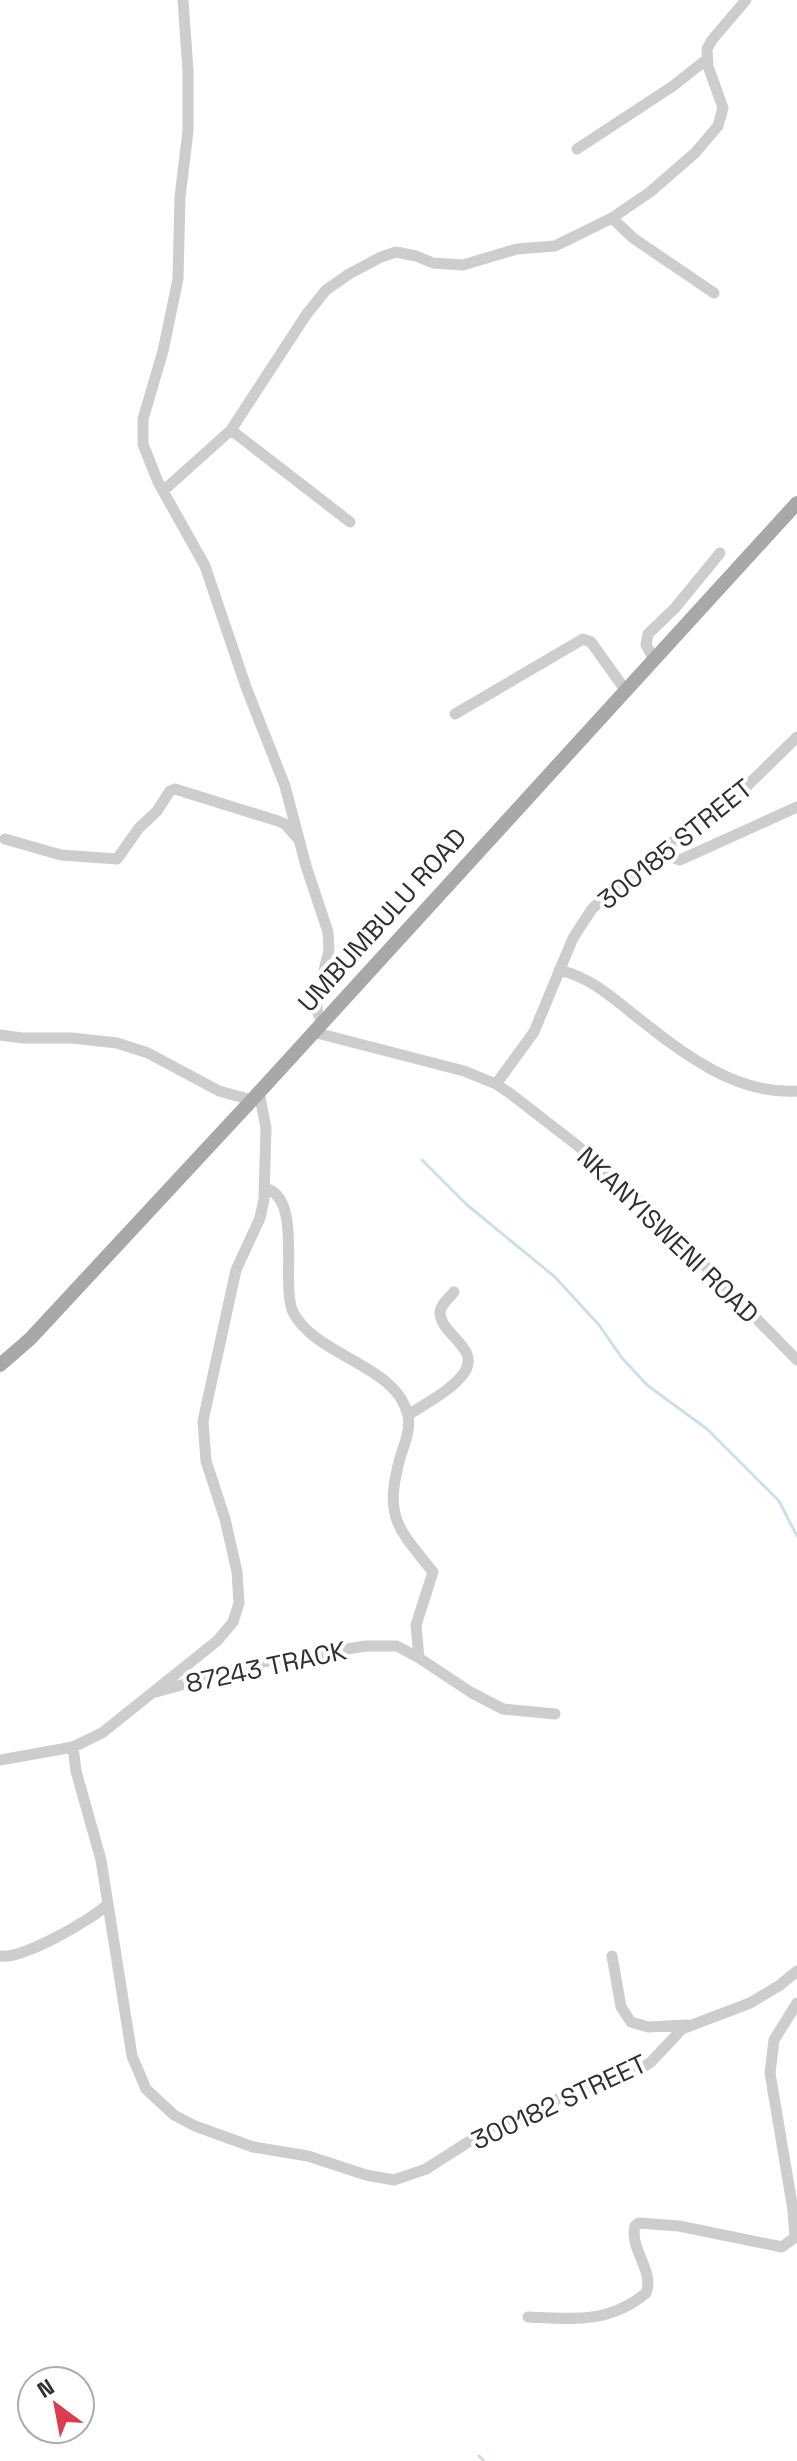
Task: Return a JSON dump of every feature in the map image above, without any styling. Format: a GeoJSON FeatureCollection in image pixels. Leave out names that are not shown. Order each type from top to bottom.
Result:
{"type":"FeatureCollection","features":[{"type":"Feature","properties":{"kind":"main road","name":"UMBUMBULU ROAD"},"geometry":{"type":"LineString","coordinates":[[0,1365],[30,1339],[256,1096],[797,503]]}},
{"type":"Feature","properties":{"kind":"street"},"geometry":{"type":"LineString","coordinates":[[183,0],[188,131],[180,197],[178,279],[142,426],[147,458],[211,580],[236,659],[285,786],[329,942],[317,999],[317,1027]]}},
{"type":"Feature","properties":{"kind":"street"},"geometry":{"type":"LineString","coordinates":[[163,491],[231,430],[326,290],[367,263],[396,252],[440,264],[463,265],[517,249],[555,246],[612,218],[662,182],[695,153],[718,126],[723,108],[707,59],[707,49],[746,0]]}},
{"type":"Feature","properties":{"kind":"street"},"geometry":{"type":"LineString","coordinates":[[577,149],[673,86],[707,59]]}},
{"type":"Feature","properties":{"kind":"street"},"geometry":{"type":"LineString","coordinates":[[612,218],[633,238],[714,293]]}},
{"type":"Feature","properties":{"kind":"street"},"geometry":{"type":"LineString","coordinates":[[231,430],[350,522]]}},
{"type":"Feature","properties":{"kind":"street"},"geometry":{"type":"LineString","coordinates":[[654,659],[646,645],[648,634],[675,608],[720,553]]}},
{"type":"Feature","properties":{"kind":"street"},"geometry":{"type":"LineString","coordinates":[[455,714],[583,639],[591,642],[626,691]]}},
{"type":"Feature","properties":{"kind":"street","name":"300185 STREET"},"geometry":{"type":"LineString","coordinates":[[496,1084],[534,1032],[573,938],[592,909],[616,886],[746,787],[797,737]]}},
{"type":"Feature","properties":{"kind":"street"},"geometry":{"type":"LineString","coordinates":[[5,839],[61,855],[117,859],[172,790],[278,821],[300,840]]}},
{"type":"Feature","properties":{"kind":"street"},"geometry":{"type":"LineString","coordinates":[[659,852],[680,860],[797,807]]}},
{"type":"Feature","properties":{"kind":"street"},"geometry":{"type":"LineString","coordinates":[[559,970],[590,981],[663,1038],[734,1081],[752,1088],[797,1091]]}},
{"type":"Feature","properties":{"kind":"street","name":"NKANYISWENI ROAD"},"geometry":{"type":"LineString","coordinates":[[317,1027],[464,1071],[496,1084],[616,1178],[797,1360]]}},
{"type":"Feature","properties":{"kind":"street"},"geometry":{"type":"LineString","coordinates":[[0,1035],[117,1043],[148,1053],[219,1091],[256,1096],[266,1128],[260,1218],[236,1270],[203,1421],[206,1461],[225,1519],[237,1572],[239,1603],[233,1622],[217,1641],[102,1733],[73,1747],[0,1760]]}},
{"type":"Feature","properties":{"kind":"street"},"geometry":{"type":"LineString","coordinates":[[264,1188],[272,1190],[278,1197],[288,1222],[290,1306],[296,1317],[319,1340],[386,1382],[408,1415],[408,1431],[393,1484],[393,1499],[399,1529],[433,1572],[416,1625],[419,1658]]}},
{"type":"Feature","properties":{"kind":"street"},"geometry":{"type":"LineString","coordinates":[[408,1415],[451,1386],[466,1370],[468,1361],[465,1349],[444,1323],[440,1313],[454,1292]]}},
{"type":"Feature","properties":{"kind":"street","name":"87243 TRACK"},"geometry":{"type":"LineString","coordinates":[[152,1693],[262,1662],[366,1646],[397,1646],[503,1709],[555,1714]]}},
{"type":"Feature","properties":{"kind":"street","name":"300182 STREET"},"geometry":{"type":"LineString","coordinates":[[73,1747],[76,1771],[101,1860],[132,2056],[146,2089],[174,2115],[219,2136],[253,2147],[308,2156],[385,2179],[415,2175],[512,2118],[639,2070],[651,2062],[678,2032],[750,2003],[797,1971]]}},
{"type":"Feature","properties":{"kind":"street"},"geometry":{"type":"LineString","coordinates":[[0,1956],[20,1955],[83,1923],[108,1904]]}},
{"type":"Feature","properties":{"kind":"street"},"geometry":{"type":"LineString","coordinates":[[612,1956],[621,2007],[631,2022],[648,2027],[690,2025]]}},
{"type":"Feature","properties":{"kind":"street"},"geometry":{"type":"LineString","coordinates":[[528,2317],[587,2320],[625,2307],[646,2293],[649,2281],[633,2237],[635,2226],[639,2223],[679,2226],[782,2247],[795,2237],[795,2211],[770,2073],[774,2040],[797,2003]]}},
{"type":"Feature","properties":{"kind":"waterway"},"geometry":{"type":"LineString","coordinates":[[422,1160],[466,1204],[555,1277],[647,1385],[707,1429],[779,1501],[797,1536]]}},
{"type":"Feature","properties":{"kind":"waterway"},"geometry":{"type":"LineString","coordinates":[[479,2456],[484,2461]]}}]}
